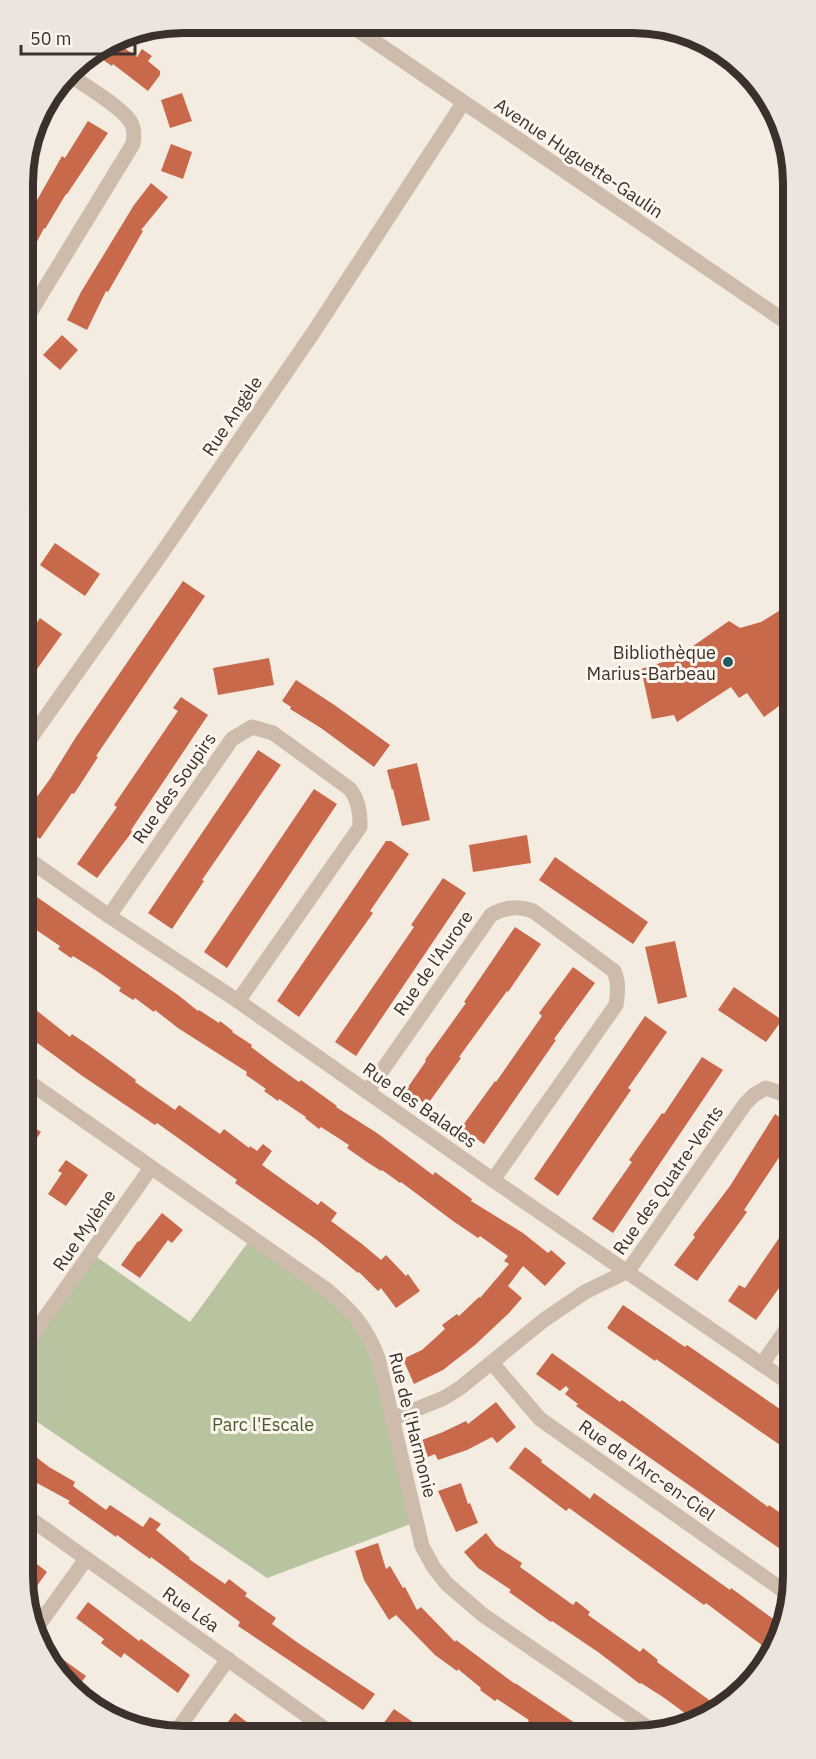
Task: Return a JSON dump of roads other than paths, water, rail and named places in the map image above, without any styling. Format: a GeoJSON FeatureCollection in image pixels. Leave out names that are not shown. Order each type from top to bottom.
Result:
{"type":"FeatureCollection","features":[{"type":"Feature","properties":{"kind":"street","name":"Avenue Huguette-Gaulin"},"geometry":{"type":"LineString","coordinates":[[362,33],[783,320]]}},
{"type":"Feature","properties":{"kind":"street"},"geometry":{"type":"LineString","coordinates":[[33,308],[133,144],[134,132],[130,121],[117,108],[75,79]]}},
{"type":"Feature","properties":{"kind":"street","name":"Rue Angèle"},"geometry":{"type":"LineString","coordinates":[[33,735],[162,553],[313,333],[463,103]]}},
{"type":"Feature","properties":{"kind":"street","name":"Rue des Soupirs"},"geometry":{"type":"LineString","coordinates":[[109,916],[232,739],[252,727],[273,733],[350,789],[360,810],[360,827],[238,1001]]}},
{"type":"Feature","properties":{"kind":"street","name":"Rue des Balades"},"geometry":{"type":"LineString","coordinates":[[33,863],[238,1001],[493,1180],[783,1379]]}},
{"type":"Feature","properties":{"kind":"street","name":"Rue de l'Aurore"},"geometry":{"type":"LineString","coordinates":[[367,1092],[491,915],[504,908],[523,907],[533,911],[614,971],[619,988],[616,1005],[493,1180]]}},
{"type":"Feature","properties":{"kind":"street","name":"Rue de l'Harmonie"},"geometry":{"type":"LineString","coordinates":[[33,1085],[327,1290],[346,1306],[361,1323],[378,1358],[422,1546],[434,1568],[447,1584],[483,1615],[644,1725]]}},
{"type":"Feature","properties":{"kind":"street","name":"Rue des Quatre-Vents"},"geometry":{"type":"LineString","coordinates":[[392,1419],[452,1393],[492,1364],[544,1320],[585,1292],[628,1271],[745,1104],[766,1088],[783,1095]]}},
{"type":"Feature","properties":{"kind":"street","name":"Rue Mylène"},"geometry":{"type":"LineString","coordinates":[[33,1335],[151,1168]]}},
{"type":"Feature","properties":{"kind":"street"},"geometry":{"type":"LineString","coordinates":[[762,1364],[783,1334]]}},
{"type":"Feature","properties":{"kind":"street","name":"Rue de l'Arc-en-Ciel"},"geometry":{"type":"LineString","coordinates":[[492,1364],[540,1419],[782,1590]]}},
{"type":"Feature","properties":{"kind":"street","name":"Rue Léa"},"geometry":{"type":"LineString","coordinates":[[33,1521],[321,1726]]}},
{"type":"Feature","properties":{"kind":"street"},"geometry":{"type":"LineString","coordinates":[[41,1623],[86,1558]]}},
{"type":"Feature","properties":{"kind":"street"},"geometry":{"type":"LineString","coordinates":[[180,1726],[228,1659]]}},
{"type":"Feature","properties":{"kind":"place","name":"Bibliothèque Marius-Barbeau"},"geometry":{"type":"Point","coordinates":[728,662]}},
{"type":"Feature","properties":{"kind":"park label","name":"Parc l'Escale"},"geometry":{"type":"Point","coordinates":[263,1424]}}]}
